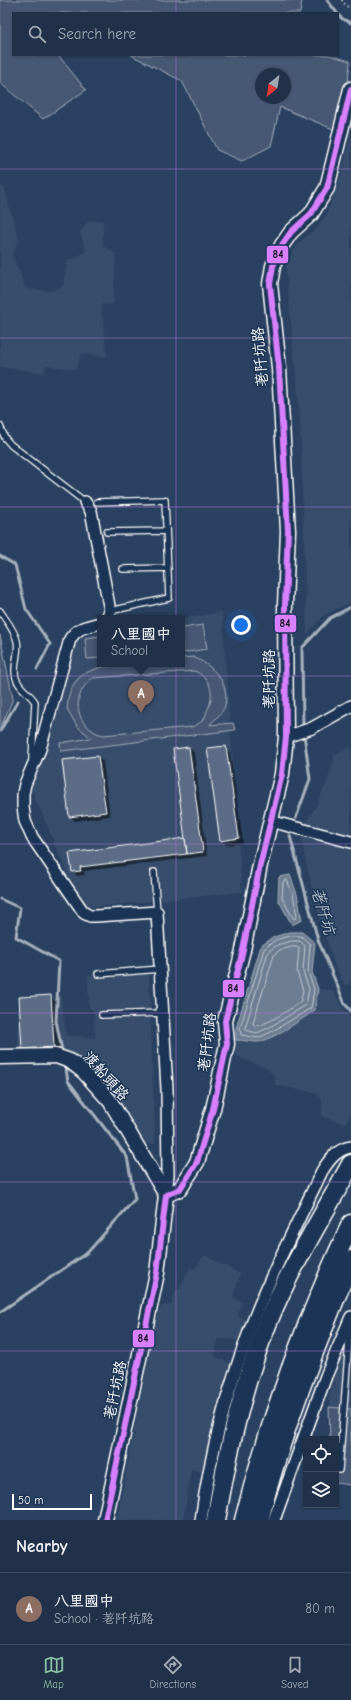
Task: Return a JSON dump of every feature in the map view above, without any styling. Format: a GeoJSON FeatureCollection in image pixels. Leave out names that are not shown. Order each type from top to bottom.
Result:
{"type":"FeatureCollection","features":[{"type":"Feature","properties":{"kind":"highway"},"geometry":{"type":"LineString","coordinates":[[216,1520],[235,1428],[262,1338],[286,1282],[351,1164]]}},
{"type":"Feature","properties":{"kind":"highway"},"geometry":{"type":"LineString","coordinates":[[244,1520],[271,1423],[292,1364],[351,1224]]}},
{"type":"Feature","properties":{"kind":"highway"},"geometry":{"type":"LineString","coordinates":[[259,1520],[268,1484],[306,1368],[351,1260]]}},
{"type":"Feature","properties":{"kind":"highway"},"geometry":{"type":"LineString","coordinates":[[270,1520],[277,1488],[317,1372],[351,1292]]}},
{"type":"Feature","properties":{"kind":"street","name":"荖阡坑路"},"geometry":{"type":"LineString","coordinates":[[166,1195],[180,1189],[197,1162],[213,1109],[227,1044],[225,1021],[243,950],[270,821],[291,735],[285,606],[288,524],[280,368],[270,284],[273,266],[282,245],[291,232],[311,214],[327,188],[351,88]]}},
{"type":"Feature","properties":{"kind":"street"},"geometry":{"type":"LineString","coordinates":[[85,502],[91,511],[109,614]]}},
{"type":"Feature","properties":{"kind":"street"},"geometry":{"type":"LineString","coordinates":[[97,624],[82,627],[73,634],[70,639],[40,749],[25,784],[23,794],[25,820],[32,837],[84,913],[90,916],[96,916],[157,912]]}},
{"type":"Feature","properties":{"kind":"street"},"geometry":{"type":"LineString","coordinates":[[291,735],[310,729],[351,706]]}},
{"type":"Feature","properties":{"kind":"street"},"geometry":{"type":"LineString","coordinates":[[270,821],[351,842]]}},
{"type":"Feature","properties":{"kind":"street","name":"荖阡坑路"},"geometry":{"type":"LineString","coordinates":[[105,1520],[157,1273],[168,1175],[167,1089],[157,912]]}},
{"type":"Feature","properties":{"kind":"street","name":"渡船頭路"},"geometry":{"type":"LineString","coordinates":[[0,1057],[56,1056],[70,1061],[84,1072],[110,1101],[166,1195]]}},
{"type":"Feature","properties":{"kind":"street"},"geometry":{"type":"LineString","coordinates":[[201,1520],[207,1478],[218,1432],[235,1372],[250,1330],[322,1171],[329,1160],[339,1151],[351,1147]]}},
{"type":"Feature","properties":{"kind":"street"},"geometry":{"type":"LineString","coordinates":[[274,1520],[326,1376],[351,1317]]}},
{"type":"Feature","properties":{"kind":"lane"},"geometry":{"type":"LineString","coordinates":[[0,426],[10,445],[85,502]]}},
{"type":"Feature","properties":{"kind":"lane"},"geometry":{"type":"LineString","coordinates":[[97,502],[165,500],[169,598],[109,614]]}},
{"type":"Feature","properties":{"kind":"lane"},"geometry":{"type":"LineString","coordinates":[[107,532],[166,531]]}},
{"type":"Feature","properties":{"kind":"lane"},"geometry":{"type":"LineString","coordinates":[[123,569],[168,568]]}},
{"type":"Feature","properties":{"kind":"lane"},"geometry":{"type":"LineString","coordinates":[[0,611],[17,641],[16,678],[21,688],[33,698],[35,702],[31,772]]}},
{"type":"Feature","properties":{"kind":"lane"},"geometry":{"type":"LineString","coordinates":[[154,872],[157,912]]}},
{"type":"Feature","properties":{"kind":"lane"},"geometry":{"type":"LineString","coordinates":[[98,974],[160,969]]}},
{"type":"Feature","properties":{"kind":"lane"},"geometry":{"type":"LineString","coordinates":[[102,1015],[163,1013]]}},
{"type":"Feature","properties":{"kind":"lane"},"geometry":{"type":"LineString","coordinates":[[339,1470],[351,1317]]}},
{"type":"Feature","properties":{"kind":"path"},"geometry":{"type":"LineString","coordinates":[[342,0],[346,6],[351,8]]}},
{"type":"Feature","properties":{"kind":"shaded area"},"geometry":{"type":"Polygon","coordinates":[[[0,0],[302,0],[300,12],[12,12],[12,56],[59,56],[86,90],[43,119],[0,83],[0,0]]]}},
{"type":"Feature","properties":{"kind":"shaded area"},"geometry":{"type":"Polygon","coordinates":[[[133,56],[332,56],[350,61],[348,82],[333,129],[280,107],[271,146],[242,161],[217,150],[182,81],[133,56]]]}},
{"type":"Feature","properties":{"kind":"shaded area"},"geometry":{"type":"Polygon","coordinates":[[[351,135],[351,602],[324,615],[307,634],[300,419],[286,269],[294,249],[302,240],[317,228],[326,215],[339,182],[351,135]]]}},
{"type":"Feature","properties":{"kind":"shaded area"},"geometry":{"type":"Polygon","coordinates":[[[0,186],[4,188],[19,240],[12,254],[26,289],[51,291],[63,286],[67,260],[76,258],[86,251],[80,232],[89,220],[103,221],[103,246],[116,254],[113,304],[101,304],[107,357],[81,354],[76,370],[46,365],[44,373],[0,367],[0,186]]]}},
{"type":"Feature","properties":{"kind":"shaded area"},"geometry":{"type":"Polygon","coordinates":[[[222,612],[242,892],[82,908],[31,788],[75,638],[97,634],[97,667],[185,667],[185,618],[222,612]]]}},
{"type":"Feature","properties":{"kind":"shaded area"},"geometry":{"type":"Polygon","coordinates":[[[203,625],[207,649],[185,653],[185,628],[203,625]]]}},
{"type":"Feature","properties":{"kind":"shaded area"},"geometry":{"type":"Polygon","coordinates":[[[0,635],[13,699],[0,729],[0,635]]]}},
{"type":"Feature","properties":{"kind":"shaded area"},"geometry":{"type":"Polygon","coordinates":[[[97,636],[97,658],[87,659],[85,638],[97,636]]]}},
{"type":"Feature","properties":{"kind":"shaded area"},"geometry":{"type":"Polygon","coordinates":[[[193,657],[200,660],[218,675],[225,689],[226,697],[224,708],[210,725],[233,723],[235,730],[61,751],[60,743],[91,738],[77,726],[67,709],[71,690],[77,680],[85,673],[106,667],[185,667],[185,658],[193,657]],[[195,671],[93,678],[82,689],[78,704],[79,711],[81,718],[86,725],[95,732],[103,735],[192,727],[204,719],[211,699],[210,688],[205,679],[195,671]]]}},
{"type":"Feature","properties":{"kind":"shaded area"},"geometry":{"type":"Polygon","coordinates":[[[351,746],[351,982],[345,986],[334,964],[314,897],[303,849],[302,836],[304,826],[316,806],[328,779],[334,760],[333,755],[351,746]]]}},
{"type":"Feature","properties":{"kind":"shaded area"},"geometry":{"type":"Polygon","coordinates":[[[149,973],[155,1144],[141,1143],[83,1061],[74,1057],[18,1052],[18,1007],[61,997],[66,1035],[95,1038],[94,1011],[89,1007],[88,975],[149,973]]]}},
{"type":"Feature","properties":{"kind":"shaded area"},"geometry":{"type":"Polygon","coordinates":[[[318,989],[332,990],[351,1020],[351,1114],[345,1124],[322,1116],[322,1099],[316,1093],[275,1085],[275,1076],[266,1068],[238,1057],[233,1048],[236,1040],[246,1039],[258,1042],[275,1035],[315,1010],[318,989]]]}},
{"type":"Feature","properties":{"kind":"shaded area"},"geometry":{"type":"Polygon","coordinates":[[[204,1255],[240,1274],[233,1297],[242,1302],[237,1317],[248,1319],[244,1341],[219,1339],[214,1356],[233,1365],[210,1473],[191,1469],[183,1520],[117,1520],[152,1336],[161,1306],[171,1305],[176,1290],[179,1290],[190,1268],[195,1269],[204,1255]]]}},
{"type":"Feature","properties":{"kind":"shaded area"},"geometry":{"type":"Polygon","coordinates":[[[351,1317],[351,1474],[339,1446],[339,1436],[336,1436],[333,1414],[329,1400],[345,1330],[351,1317]]]}},
{"type":"Feature","properties":{"kind":"shaded area"},"geometry":{"type":"Polygon","coordinates":[[[329,1407],[351,1409],[351,1485],[339,1483],[339,1436],[330,1436],[329,1407]]]}},
{"type":"Feature","properties":{"kind":"water"},"geometry":{"type":"Polygon","coordinates":[[[290,875],[297,894],[302,920],[292,925],[278,899],[279,877],[290,875]]]}},
{"type":"Feature","properties":{"kind":"water"},"geometry":{"type":"Polygon","coordinates":[[[290,932],[302,932],[315,943],[312,972],[318,989],[315,1010],[287,1029],[263,1041],[236,1040],[236,1028],[261,946],[274,937],[290,932]]]}},
{"type":"Feature","properties":{"kind":"building"},"geometry":{"type":"Polygon","coordinates":[[[226,746],[239,838],[220,841],[207,748],[226,746]]]}},
{"type":"Feature","properties":{"kind":"building"},"geometry":{"type":"Polygon","coordinates":[[[189,747],[203,852],[187,854],[173,749],[189,747]]]}},
{"type":"Feature","properties":{"kind":"building"},"geometry":{"type":"Polygon","coordinates":[[[98,756],[106,812],[69,817],[62,760],[98,756]]]}},
{"type":"Feature","properties":{"kind":"building"},"geometry":{"type":"Polygon","coordinates":[[[185,838],[187,854],[80,867],[81,871],[72,872],[69,853],[185,838]]]}},
{"type":"Feature","properties":{"kind":"building"},"geometry":{"type":"Polygon","coordinates":[[[51,995],[54,1047],[22,1049],[19,997],[51,995]]]}},
{"type":"Feature","properties":{"kind":"waterway"},"geometry":{"type":"LineString","coordinates":[[327,0],[336,12]]}},
{"type":"Feature","properties":{"kind":"waterway"},"geometry":{"type":"LineString","coordinates":[[339,15],[351,23]]}},
{"type":"Feature","properties":{"kind":"waterway"},"geometry":{"type":"LineString","coordinates":[[0,556],[15,565],[26,609],[50,644],[37,669]]}},
{"type":"Feature","properties":{"kind":"waterway","name":"荖阡坑"},"geometry":{"type":"LineString","coordinates":[[296,818],[310,779],[303,727],[302,648],[330,618],[351,607]]}},
{"type":"Feature","properties":{"kind":"waterway"},"geometry":{"type":"LineString","coordinates":[[0,731],[18,701]]}},
{"type":"Feature","properties":{"kind":"waterway","name":"荖阡坑"},"geometry":{"type":"LineString","coordinates":[[290,836],[318,940],[345,1004],[351,1011]]}},
{"type":"Feature","properties":{"kind":"waterway"},"geometry":{"type":"LineString","coordinates":[[0,899],[20,908],[16,937],[59,961],[56,1021],[63,1055]]}},
{"type":"Feature","properties":{"kind":"waterway"},"geometry":{"type":"LineString","coordinates":[[0,1312],[88,1252],[135,1199],[127,1157],[68,1081],[65,1064]]}},
{"type":"Feature","properties":{"kind":"transit line","name":"84"},"geometry":{"type":"LineString","coordinates":[[105,1520],[157,1273],[166,1195],[180,1189],[197,1162],[213,1109],[227,1044],[225,1021],[243,950],[260,865],[282,774],[286,737],[285,605],[288,531],[279,368],[270,284],[273,266],[282,245],[291,232],[311,214],[327,188],[351,89]]}},
{"type":"Feature","properties":{"kind":"place","name":"八里國中"},"geometry":{"type":"Point","coordinates":[141,713]}}]}
